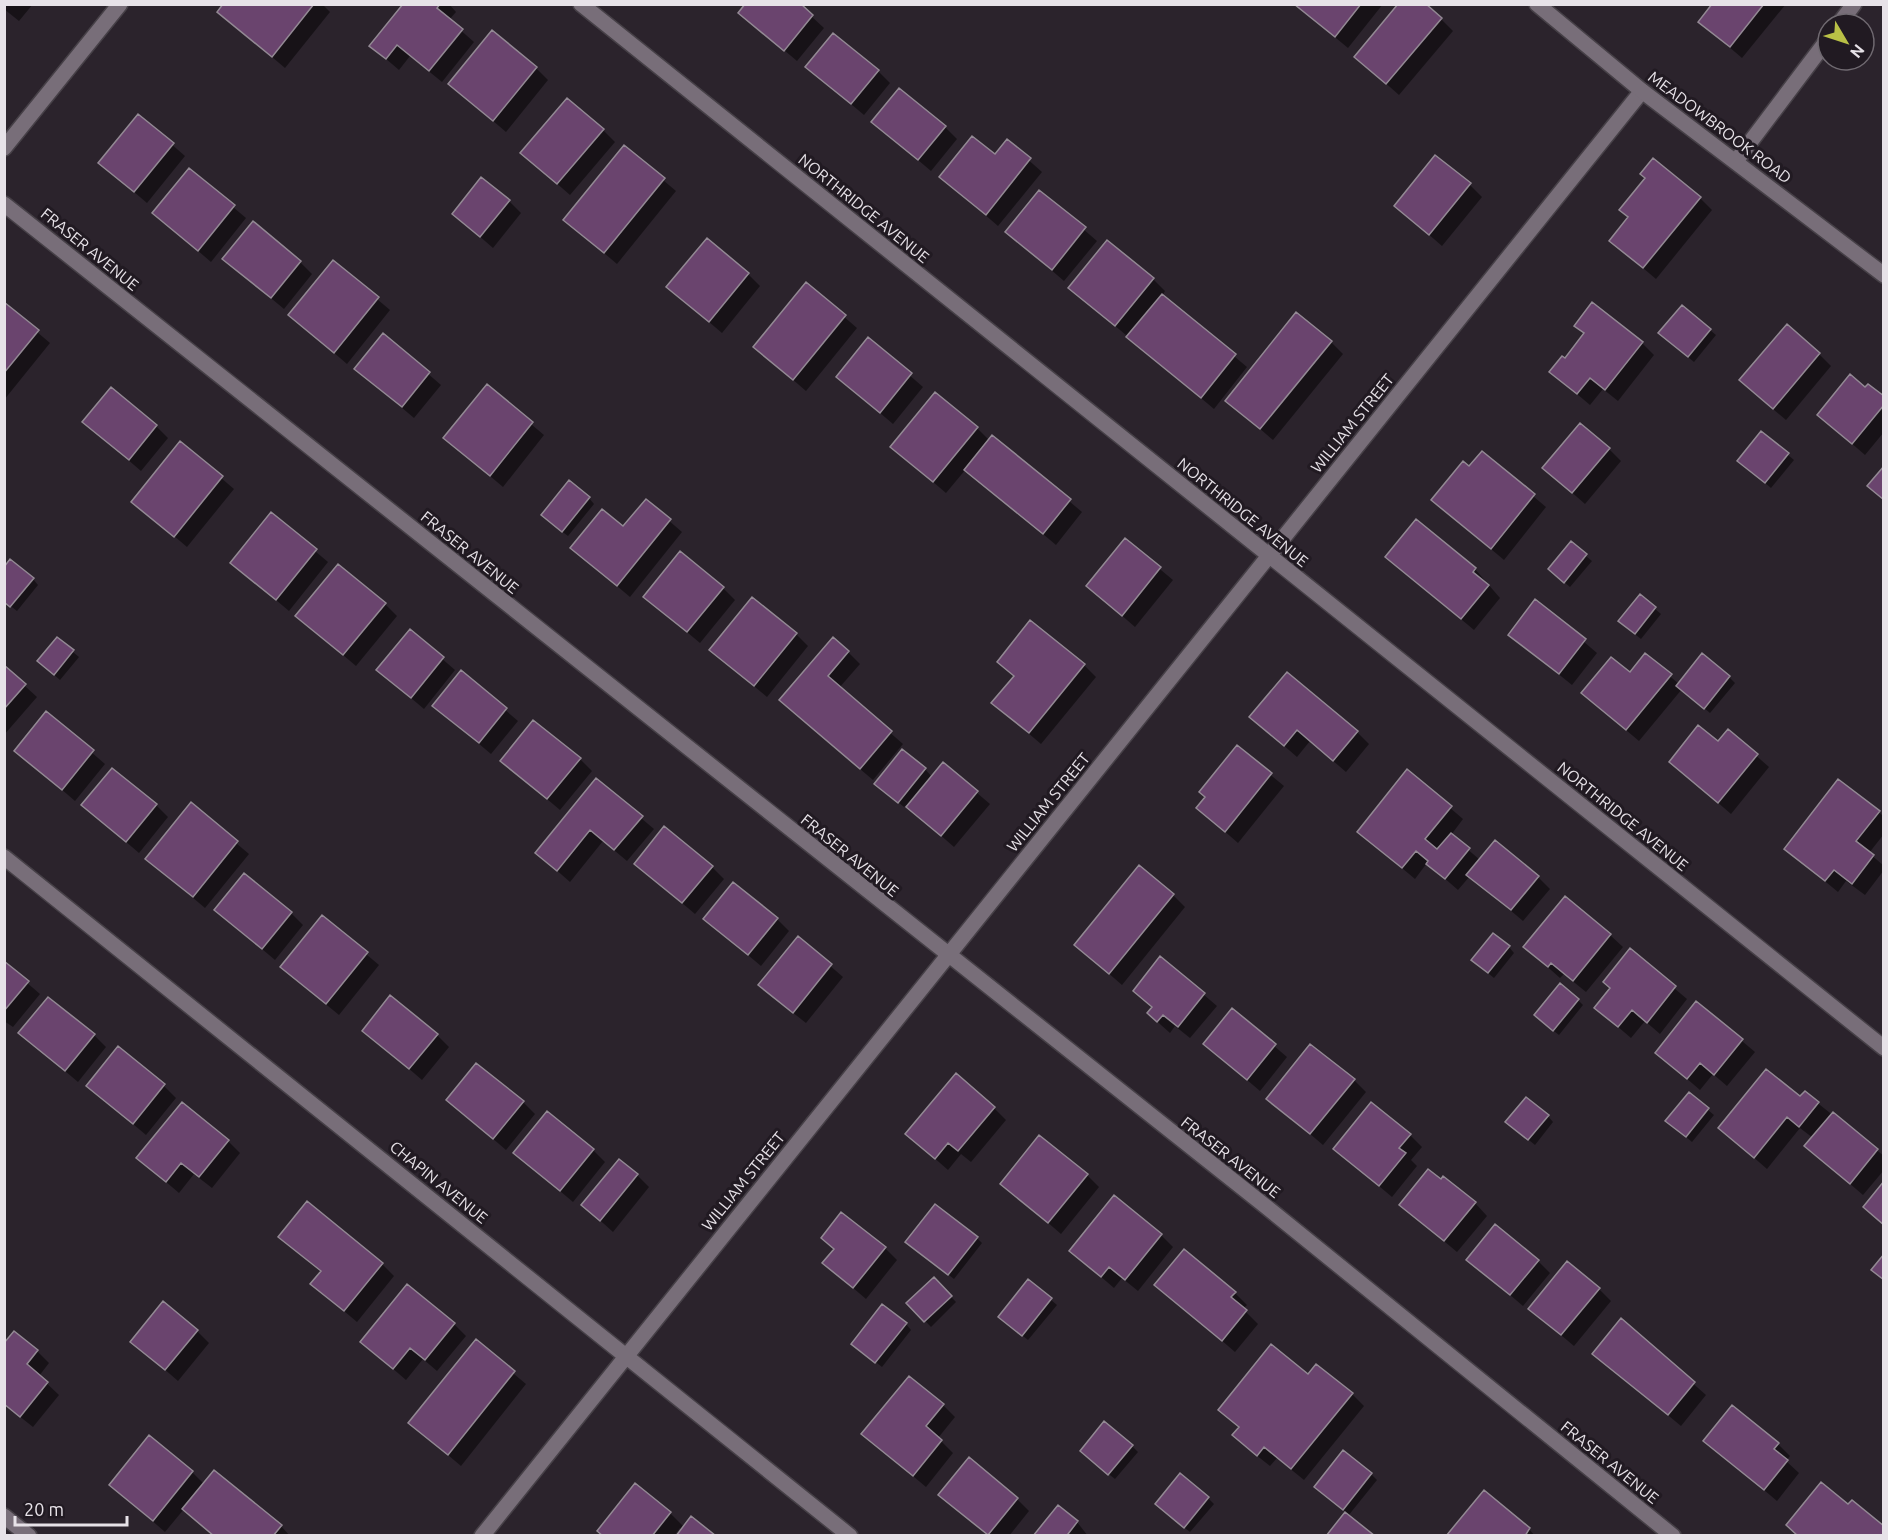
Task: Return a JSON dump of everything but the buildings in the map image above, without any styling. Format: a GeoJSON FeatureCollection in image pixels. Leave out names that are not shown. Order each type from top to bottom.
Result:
{"type":"FeatureCollection","features":[{"type":"Feature","properties":{"kind":"street"},"geometry":{"type":"LineString","coordinates":[[4,148],[120,4]]}},
{"type":"Feature","properties":{"kind":"street","name":"NORTHRIDGE AVENUE"},"geometry":{"type":"LineString","coordinates":[[581,4],[1884,1048]]}},
{"type":"Feature","properties":{"kind":"street","name":"MEADOWBROOK ROAD"},"geometry":{"type":"LineString","coordinates":[[1537,4],[1642,91],[1884,275]]}},
{"type":"Feature","properties":{"kind":"street"},"geometry":{"type":"LineString","coordinates":[[1736,161],[1816,55]]}},
{"type":"Feature","properties":{"kind":"street","name":"WILLIAM STREET"},"geometry":{"type":"LineString","coordinates":[[482,1536],[1642,91]]}},
{"type":"Feature","properties":{"kind":"street","name":"FRASER AVENUE"},"geometry":{"type":"LineString","coordinates":[[4,204],[1264,1206],[1673,1536]]}},
{"type":"Feature","properties":{"kind":"street","name":"CHAPIN AVENUE"},"geometry":{"type":"LineString","coordinates":[[4,857],[850,1536]]}},
{"type":"Feature","properties":{"kind":"street"},"geometry":{"type":"LineString","coordinates":[[4,1516],[29,1536]]}}]}
